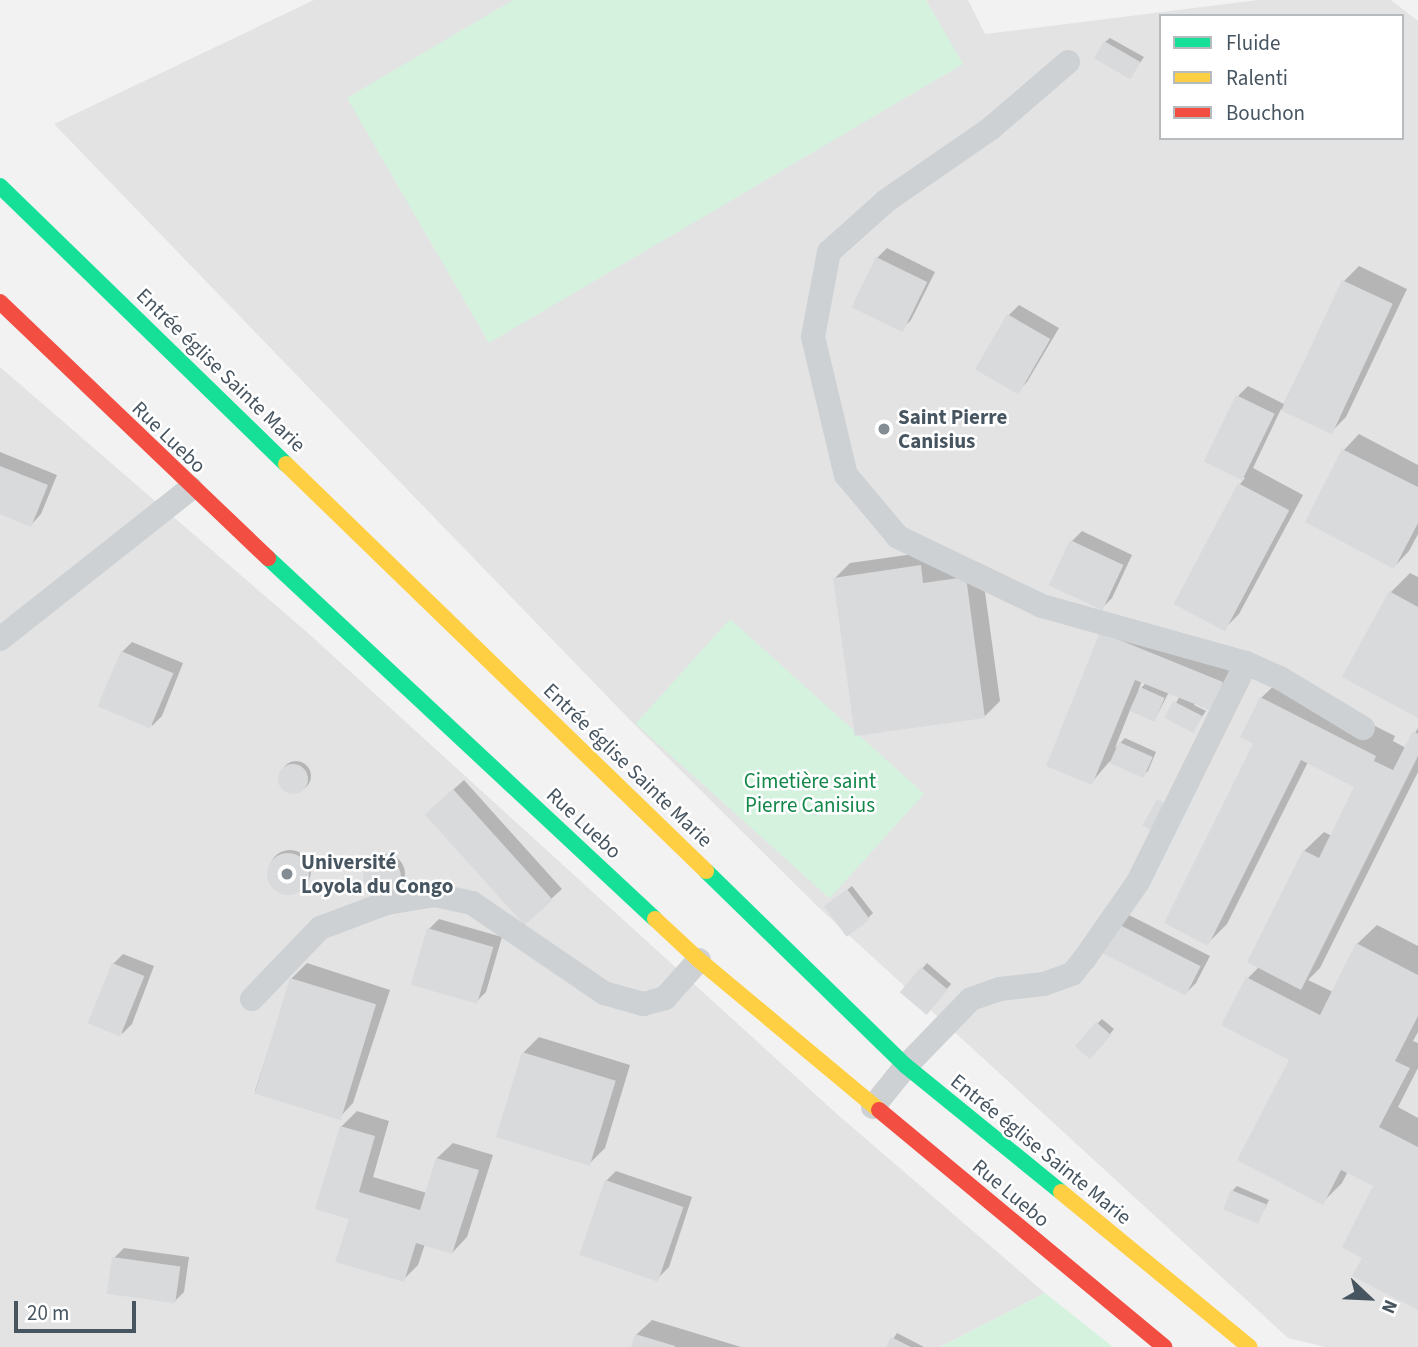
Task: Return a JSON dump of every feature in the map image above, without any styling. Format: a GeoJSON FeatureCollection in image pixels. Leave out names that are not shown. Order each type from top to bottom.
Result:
{"type":"FeatureCollection","features":[{"type":"Feature","properties":{"kind":"street","name":"Entrée église Sainte Marie"},"geometry":{"type":"LineString","coordinates":[[0,186],[906,1066],[1250,1347]]}},
{"type":"Feature","properties":{"kind":"street","name":"Rue Luebo"},"geometry":{"type":"LineString","coordinates":[[0,302],[191,488],[443,718],[699,960],[1164,1347]]}},
{"type":"Feature","properties":{"kind":"lane"},"geometry":{"type":"LineString","coordinates":[[1068,62],[990,130],[886,201],[829,252],[813,337],[846,475],[898,537],[1042,606],[1245,663],[1280,678],[1363,727]]}},
{"type":"Feature","properties":{"kind":"lane"},"geometry":{"type":"LineString","coordinates":[[0,639],[191,488]]}},
{"type":"Feature","properties":{"kind":"lane"},"geometry":{"type":"LineString","coordinates":[[873,1107],[906,1066],[971,999],[1000,989],[1044,984],[1072,974],[1079,966],[1138,882],[1245,663]]}},
{"type":"Feature","properties":{"kind":"lane"},"geometry":{"type":"LineString","coordinates":[[252,999],[320,928],[387,903],[435,895],[472,902],[604,993],[643,1004],[665,998],[699,960]]}},
{"type":"Feature","properties":{"kind":"shaded area","name":"Saint Pierre Canisius"},"geometry":{"type":"Polygon","coordinates":[[[314,0],[968,0],[985,34],[1258,0],[1391,0],[1418,21],[1418,1347],[1325,1347],[1288,1338],[817,906],[630,720],[54,124],[314,0]]]}},
{"type":"Feature","properties":{"kind":"shaded area","name":"Université Loyola du Congo"},"geometry":{"type":"Polygon","coordinates":[[[0,367],[309,634],[838,1115],[1045,1293],[940,1347],[0,1347],[0,367]]]}},
{"type":"Feature","properties":{"kind":"green space"},"geometry":{"type":"Polygon","coordinates":[[[513,0],[926,0],[963,64],[489,343],[347,98],[513,0]]]}},
{"type":"Feature","properties":{"kind":"green space","name":"Cimetière saint Pierre Canisius"},"geometry":{"type":"Polygon","coordinates":[[[730,619],[924,794],[830,898],[636,724],[730,619]]]}},
{"type":"Feature","properties":{"kind":"green space"},"geometry":{"type":"Polygon","coordinates":[[[1045,1293],[1113,1347],[940,1347],[1045,1293]]]}},
{"type":"Feature","properties":{"kind":"building"},"geometry":{"type":"Polygon","coordinates":[[[1104,41],[1140,62],[1130,79],[1094,58],[1104,41]]]}},
{"type":"Feature","properties":{"kind":"building"},"geometry":{"type":"Polygon","coordinates":[[[876,257],[927,282],[903,332],[851,307],[876,257]]]}},
{"type":"Feature","properties":{"kind":"building"},"geometry":{"type":"Polygon","coordinates":[[[1342,280],[1393,304],[1332,434],[1281,411],[1342,280]]]}},
{"type":"Feature","properties":{"kind":"building"},"geometry":{"type":"Polygon","coordinates":[[[1007,314],[1050,339],[1018,394],[975,369],[1007,314]]]}},
{"type":"Feature","properties":{"kind":"building"},"geometry":{"type":"Polygon","coordinates":[[[1236,395],[1275,414],[1242,480],[1204,462],[1236,395]]]}},
{"type":"Feature","properties":{"kind":"building"},"geometry":{"type":"Polygon","coordinates":[[[1342,449],[1418,487],[1418,523],[1394,569],[1305,522],[1342,449]]]}},
{"type":"Feature","properties":{"kind":"building"},"geometry":{"type":"Polygon","coordinates":[[[0,466],[48,485],[31,527],[0,514],[0,466]]]}},
{"type":"Feature","properties":{"kind":"building"},"geometry":{"type":"Polygon","coordinates":[[[1238,483],[1289,510],[1225,631],[1174,604],[1238,483]]]}},
{"type":"Feature","properties":{"kind":"building"},"geometry":{"type":"Polygon","coordinates":[[[1070,540],[1123,565],[1102,610],[1049,585],[1070,540]]]}},
{"type":"Feature","properties":{"kind":"building"},"geometry":{"type":"Polygon","coordinates":[[[921,565],[923,583],[966,577],[985,718],[855,736],[833,578],[921,565]]]}},
{"type":"Feature","properties":{"kind":"building"},"geometry":{"type":"Polygon","coordinates":[[[1389,591],[1418,607],[1418,718],[1342,677],[1389,591]]]}},
{"type":"Feature","properties":{"kind":"building"},"geometry":{"type":"Polygon","coordinates":[[[1100,632],[1223,682],[1212,711],[1135,680],[1092,785],[1046,766],[1100,632]]]}},
{"type":"Feature","properties":{"kind":"building"},"geometry":{"type":"Polygon","coordinates":[[[121,651],[173,673],[150,729],[98,706],[121,651]]]}},
{"type":"Feature","properties":{"kind":"building"},"geometry":{"type":"Polygon","coordinates":[[[1140,687],[1165,698],[1154,722],[1129,711],[1140,687]]]}},
{"type":"Feature","properties":{"kind":"building"},"geometry":{"type":"Polygon","coordinates":[[[1260,697],[1376,756],[1374,761],[1393,770],[1413,731],[1418,734],[1418,756],[1301,990],[1247,962],[1303,850],[1319,858],[1354,787],[1301,760],[1208,946],[1164,923],[1253,744],[1240,737],[1260,697]]]}},
{"type":"Feature","properties":{"kind":"building"},"geometry":{"type":"Polygon","coordinates":[[[1173,701],[1202,716],[1194,733],[1164,718],[1173,701]]]}},
{"type":"Feature","properties":{"kind":"building"},"geometry":{"type":"Polygon","coordinates":[[[1119,742],[1153,757],[1143,778],[1110,763],[1119,742]]]}},
{"type":"Feature","properties":{"kind":"building"},"geometry":{"type":"Polygon","coordinates":[[[293,764],[299,765],[307,773],[307,785],[299,793],[293,794],[287,793],[279,785],[278,779],[279,773],[287,765],[293,764]]]}},
{"type":"Feature","properties":{"kind":"building"},"geometry":{"type":"Polygon","coordinates":[[[453,789],[553,900],[524,925],[425,814],[453,789]]]}},
{"type":"Feature","properties":{"kind":"building"},"geometry":{"type":"Polygon","coordinates":[[[1157,799],[1168,805],[1154,832],[1142,825],[1157,799]]]}},
{"type":"Feature","properties":{"kind":"building"},"geometry":{"type":"Polygon","coordinates":[[[288,853],[303,859],[309,874],[303,889],[288,895],[273,889],[267,874],[273,859],[288,853]]]}},
{"type":"Feature","properties":{"kind":"building"},"geometry":{"type":"Polygon","coordinates":[[[382,858],[396,863],[401,877],[396,891],[382,896],[368,891],[363,877],[368,863],[382,858]]]}},
{"type":"Feature","properties":{"kind":"building"},"geometry":{"type":"Polygon","coordinates":[[[847,889],[870,919],[847,937],[824,906],[847,889]]]}},
{"type":"Feature","properties":{"kind":"building"},"geometry":{"type":"Polygon","coordinates":[[[1116,923],[1201,966],[1186,996],[1101,952],[1116,923]]]}},
{"type":"Feature","properties":{"kind":"building"},"geometry":{"type":"Polygon","coordinates":[[[427,928],[493,947],[477,1004],[411,985],[427,928]]]}},
{"type":"Feature","properties":{"kind":"building"},"geometry":{"type":"Polygon","coordinates":[[[1356,943],[1418,975],[1418,1016],[1395,1061],[1410,1068],[1379,1127],[1418,1147],[1418,1310],[1352,1276],[1362,1258],[1342,1247],[1373,1186],[1341,1170],[1323,1205],[1237,1160],[1289,1060],[1221,1025],[1246,977],[1320,1015],[1356,943]]]}},
{"type":"Feature","properties":{"kind":"building"},"geometry":{"type":"Polygon","coordinates":[[[112,963],[144,976],[120,1036],[88,1023],[112,963]]]}},
{"type":"Feature","properties":{"kind":"building"},"geometry":{"type":"Polygon","coordinates":[[[921,967],[948,989],[927,1015],[900,992],[921,967]]]}},
{"type":"Feature","properties":{"kind":"building"},"geometry":{"type":"Polygon","coordinates":[[[290,978],[376,1004],[341,1120],[255,1094],[290,978]]]}},
{"type":"Feature","properties":{"kind":"building"},"geometry":{"type":"Polygon","coordinates":[[[1096,1022],[1111,1035],[1090,1059],[1075,1046],[1096,1022]]]}},
{"type":"Feature","properties":{"kind":"building"},"geometry":{"type":"Polygon","coordinates":[[[522,1052],[616,1081],[590,1166],[496,1137],[522,1052]]]}},
{"type":"Feature","properties":{"kind":"building"},"geometry":{"type":"Polygon","coordinates":[[[340,1126],[375,1136],[359,1192],[420,1210],[436,1158],[479,1170],[452,1254],[416,1243],[404,1282],[335,1262],[349,1219],[315,1209],[340,1126]]]}},
{"type":"Feature","properties":{"kind":"building"},"geometry":{"type":"Polygon","coordinates":[[[605,1180],[683,1207],[658,1282],[579,1255],[605,1180]]]}},
{"type":"Feature","properties":{"kind":"building"},"geometry":{"type":"Polygon","coordinates":[[[1231,1190],[1266,1204],[1258,1224],[1223,1209],[1231,1190]]]}},
{"type":"Feature","properties":{"kind":"building"},"geometry":{"type":"Polygon","coordinates":[[[112,1257],[180,1267],[175,1303],[107,1294],[112,1257]]]}},
{"type":"Feature","properties":{"kind":"building"},"geometry":{"type":"Polygon","coordinates":[[[635,1334],[675,1346],[675,1347],[631,1347],[635,1334]]]}},
{"type":"Feature","properties":{"kind":"building"},"geometry":{"type":"Polygon","coordinates":[[[891,1337],[911,1347],[886,1347],[891,1337]]]}},
{"type":"Feature","properties":{"kind":"traffic: fast"},"geometry":{"type":"LineString","coordinates":[[0,186],[286,464]]}},
{"type":"Feature","properties":{"kind":"traffic: fast"},"geometry":{"type":"LineString","coordinates":[[268,558],[655,919]]}},
{"type":"Feature","properties":{"kind":"traffic: fast"},"geometry":{"type":"LineString","coordinates":[[706,871],[906,1066],[1061,1192]]}},
{"type":"Feature","properties":{"kind":"traffic: slow"},"geometry":{"type":"LineString","coordinates":[[286,464],[706,871]]}},
{"type":"Feature","properties":{"kind":"traffic: slow"},"geometry":{"type":"LineString","coordinates":[[655,919],[699,960],[879,1110]]}},
{"type":"Feature","properties":{"kind":"traffic: slow"},"geometry":{"type":"LineString","coordinates":[[1061,1192],[1250,1347]]}},
{"type":"Feature","properties":{"kind":"traffic: jam"},"geometry":{"type":"LineString","coordinates":[[0,302],[268,558]]}},
{"type":"Feature","properties":{"kind":"traffic: jam"},"geometry":{"type":"LineString","coordinates":[[879,1110],[1164,1347]]}},
{"type":"Feature","properties":{"kind":"place","name":"Saint Pierre Canisius"},"geometry":{"type":"Point","coordinates":[884,429]}},
{"type":"Feature","properties":{"kind":"place","name":"Université Loyola du Congo"},"geometry":{"type":"Point","coordinates":[287,874]}}]}
